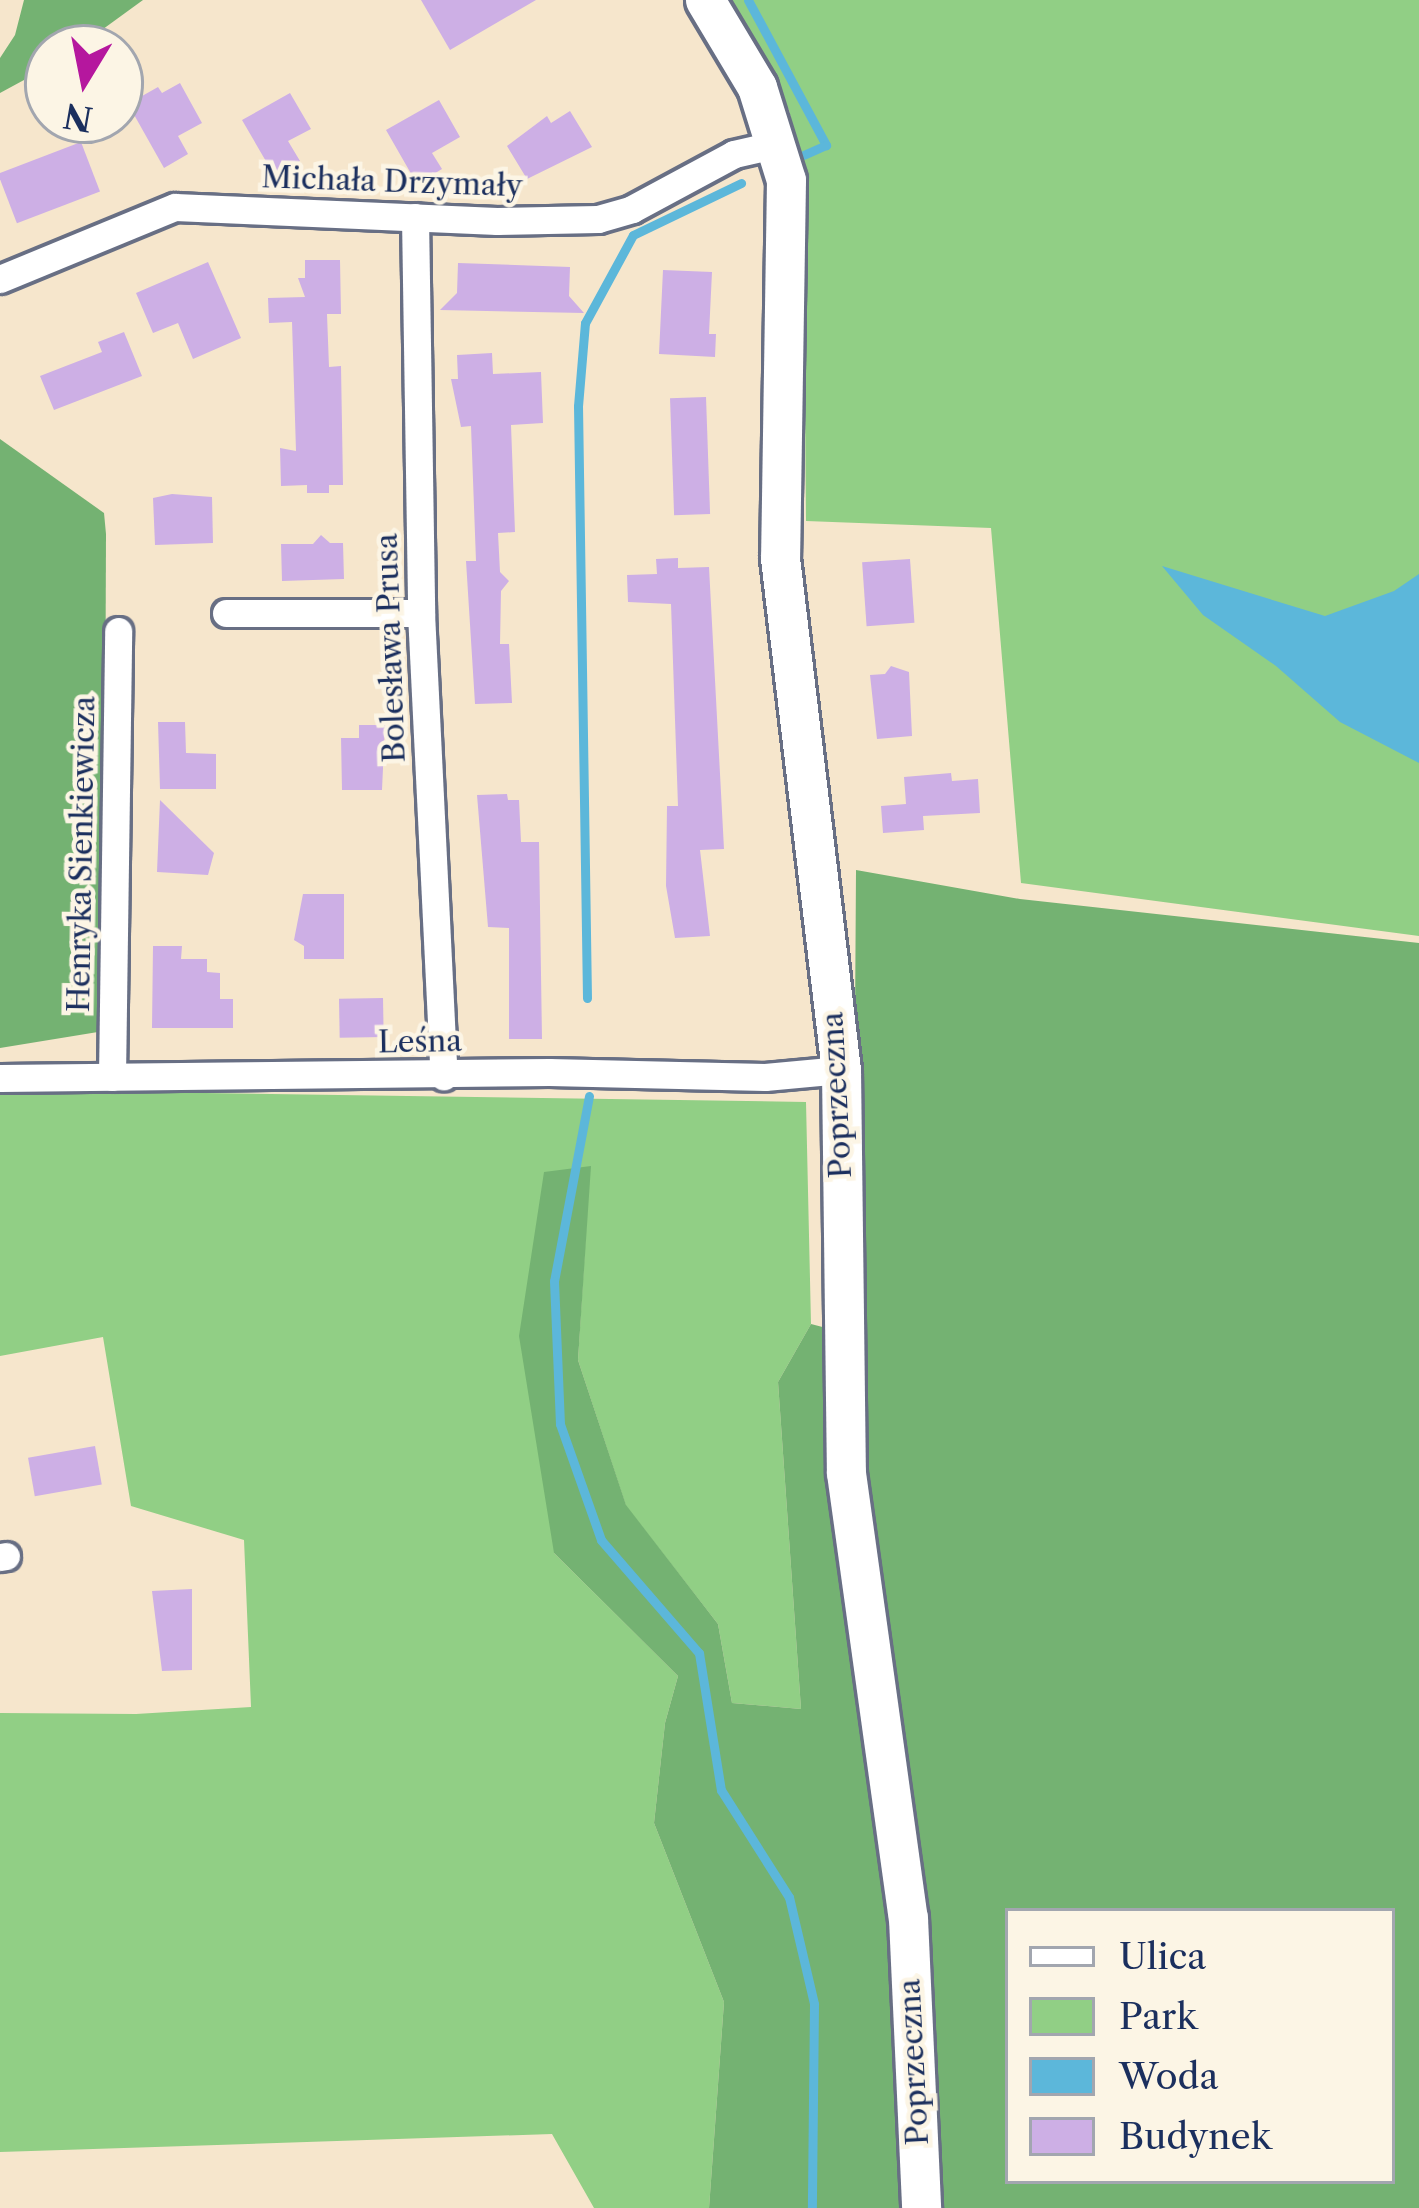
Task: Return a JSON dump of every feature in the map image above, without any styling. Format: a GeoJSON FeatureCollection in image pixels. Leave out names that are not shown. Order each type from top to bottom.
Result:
{"type":"FeatureCollection","features":[{"type":"Feature","properties":{"kind":"street","name":"Poprzeczna"},"geometry":{"type":"LineString","coordinates":[[705,0],[757,87],[786,180],[780,558],[841,1070],[846,1473],[908,1918],[921,2208]]}},
{"type":"Feature","properties":{"kind":"street","name":"Michała Drzymały"},"geometry":{"type":"LineString","coordinates":[[0,278],[175,207],[598,219],[632,209],[734,154],[778,144]]}},
{"type":"Feature","properties":{"kind":"street","name":"Bolesława Prusa"},"geometry":{"type":"LineString","coordinates":[[415,217],[421,613],[444,1076]]}},
{"type":"Feature","properties":{"kind":"street"},"geometry":{"type":"LineString","coordinates":[[226,613],[421,613]]}},
{"type":"Feature","properties":{"kind":"street","name":"Henryka Sienkiewicza"},"geometry":{"type":"LineString","coordinates":[[112,1077],[118,631]]}},
{"type":"Feature","properties":{"kind":"street","name":"Leśna"},"geometry":{"type":"LineString","coordinates":[[0,1078],[765,1077],[841,1070]]}},
{"type":"Feature","properties":{"kind":"green space"},"geometry":{"type":"Polygon","coordinates":[[[24,0],[143,0],[110,24],[24,24],[24,80],[0,93],[0,58],[15,35],[24,0]]]}},
{"type":"Feature","properties":{"kind":"green space"},"geometry":{"type":"Polygon","coordinates":[[[723,0],[1419,0],[1419,936],[1021,883],[991,528],[806,521],[803,173],[789,110],[723,0]]]}},
{"type":"Feature","properties":{"kind":"green space"},"geometry":{"type":"Polygon","coordinates":[[[0,439],[104,513],[106,534],[104,1031],[0,1048],[0,439]]]}},
{"type":"Feature","properties":{"kind":"green space"},"geometry":{"type":"Polygon","coordinates":[[[856,870],[1020,899],[1419,943],[1419,2208],[709,2208],[724,2002],[654,1823],[665,1723],[678,1676],[554,1553],[519,1336],[544,1172],[591,1166],[578,1360],[626,1505],[718,1624],[732,1703],[801,1709],[778,1382],[811,1324],[853,1335],[856,870]]]}},
{"type":"Feature","properties":{"kind":"green space"},"geometry":{"type":"Polygon","coordinates":[[[0,1090],[806,1102],[811,1324],[778,1382],[801,1709],[732,1703],[718,1624],[626,1506],[578,1360],[590,1166],[554,1553],[678,1676],[665,1723],[654,1823],[724,2002],[709,2208],[594,2208],[552,2134],[0,2152],[0,1713],[136,1714],[251,1707],[244,1540],[131,1506],[103,1337],[0,1356],[0,1090]]]}},
{"type":"Feature","properties":{"kind":"water"},"geometry":{"type":"Polygon","coordinates":[[[1162,566],[1325,616],[1394,591],[1419,574],[1419,763],[1340,722],[1276,666],[1203,615],[1162,566]]]}},
{"type":"Feature","properties":{"kind":"building"},"geometry":{"type":"Polygon","coordinates":[[[421,0],[536,0],[450,50],[421,0]]]}},
{"type":"Feature","properties":{"kind":"building"},"geometry":{"type":"Polygon","coordinates":[[[180,83],[202,123],[178,136],[188,154],[164,168],[144,132],[144,95],[158,87],[162,93],[180,83]]]}},
{"type":"Feature","properties":{"kind":"building"},"geometry":{"type":"Polygon","coordinates":[[[290,93],[311,129],[288,141],[300,161],[274,175],[242,120],[290,93]]]}},
{"type":"Feature","properties":{"kind":"building"},"geometry":{"type":"Polygon","coordinates":[[[439,100],[460,137],[432,153],[442,169],[417,184],[386,130],[439,100]]]}},
{"type":"Feature","properties":{"kind":"building"},"geometry":{"type":"Polygon","coordinates":[[[570,111],[592,147],[527,179],[507,146],[547,116],[551,123],[570,111]]]}},
{"type":"Feature","properties":{"kind":"building"},"geometry":{"type":"Polygon","coordinates":[[[82,144],[100,191],[17,223],[0,173],[82,144]]]}},
{"type":"Feature","properties":{"kind":"building"},"geometry":{"type":"Polygon","coordinates":[[[305,260],[340,260],[341,314],[327,314],[329,367],[341,366],[343,485],[329,485],[329,493],[307,493],[307,485],[281,486],[280,448],[296,451],[292,322],[269,323],[268,298],[305,297],[298,278],[305,278],[305,260]]]}},
{"type":"Feature","properties":{"kind":"building"},"geometry":{"type":"Polygon","coordinates":[[[208,262],[241,338],[193,359],[178,323],[153,333],[136,293],[208,262]]]}},
{"type":"Feature","properties":{"kind":"building"},"geometry":{"type":"Polygon","coordinates":[[[458,263],[570,267],[569,296],[584,313],[440,310],[457,293],[458,263]]]}},
{"type":"Feature","properties":{"kind":"building"},"geometry":{"type":"Polygon","coordinates":[[[663,270],[712,272],[709,334],[716,334],[715,357],[659,354],[663,270]]]}},
{"type":"Feature","properties":{"kind":"building"},"geometry":{"type":"Polygon","coordinates":[[[124,332],[142,376],[54,410],[40,376],[102,352],[98,342],[124,332]]]}},
{"type":"Feature","properties":{"kind":"building"},"geometry":{"type":"Polygon","coordinates":[[[492,353],[493,374],[541,372],[543,423],[511,425],[515,532],[498,533],[500,572],[509,581],[501,591],[500,644],[509,644],[512,703],[475,704],[466,561],[476,561],[471,426],[461,427],[451,379],[458,379],[457,355],[492,353]]]}},
{"type":"Feature","properties":{"kind":"building"},"geometry":{"type":"Polygon","coordinates":[[[706,397],[710,514],[674,515],[670,398],[706,397]]]}},
{"type":"Feature","properties":{"kind":"building"},"geometry":{"type":"Polygon","coordinates":[[[172,494],[212,497],[213,543],[155,545],[153,498],[172,494]]]}},
{"type":"Feature","properties":{"kind":"building"},"geometry":{"type":"Polygon","coordinates":[[[321,535],[330,543],[343,543],[344,579],[282,581],[281,544],[313,544],[321,535]]]}},
{"type":"Feature","properties":{"kind":"building"},"geometry":{"type":"Polygon","coordinates":[[[678,558],[678,568],[709,567],[724,849],[700,850],[710,936],[675,938],[666,886],[667,806],[678,806],[671,604],[628,602],[627,575],[657,574],[656,559],[678,558]]]}},
{"type":"Feature","properties":{"kind":"building"},"geometry":{"type":"Polygon","coordinates":[[[910,559],[914,623],[867,626],[862,562],[910,559]]]}},
{"type":"Feature","properties":{"kind":"building"},"geometry":{"type":"Polygon","coordinates":[[[891,666],[909,672],[912,736],[877,739],[870,675],[885,674],[891,666]]]}},
{"type":"Feature","properties":{"kind":"building"},"geometry":{"type":"Polygon","coordinates":[[[158,722],[185,722],[186,753],[216,754],[216,789],[160,789],[158,722]]]}},
{"type":"Feature","properties":{"kind":"building"},"geometry":{"type":"Polygon","coordinates":[[[359,725],[385,725],[382,790],[342,790],[341,738],[359,738],[359,725]]]}},
{"type":"Feature","properties":{"kind":"building"},"geometry":{"type":"Polygon","coordinates":[[[951,773],[952,781],[978,779],[980,813],[923,816],[924,830],[883,833],[881,806],[906,804],[904,777],[951,773]]]}},
{"type":"Feature","properties":{"kind":"building"},"geometry":{"type":"Polygon","coordinates":[[[507,794],[508,800],[519,800],[521,842],[539,842],[542,1039],[509,1039],[509,928],[488,927],[477,795],[507,794]]]}},
{"type":"Feature","properties":{"kind":"building"},"geometry":{"type":"Polygon","coordinates":[[[160,800],[214,853],[208,875],[157,872],[160,800]]]}},
{"type":"Feature","properties":{"kind":"building"},"geometry":{"type":"Polygon","coordinates":[[[303,894],[344,894],[344,959],[304,959],[304,946],[294,940],[303,894]]]}},
{"type":"Feature","properties":{"kind":"building"},"geometry":{"type":"Polygon","coordinates":[[[153,946],[182,946],[181,959],[207,959],[207,972],[220,973],[220,999],[233,999],[233,1028],[152,1028],[153,946]]]}},
{"type":"Feature","properties":{"kind":"building"},"geometry":{"type":"Polygon","coordinates":[[[383,998],[384,1037],[340,1038],[339,999],[383,998]]]}},
{"type":"Feature","properties":{"kind":"building"},"geometry":{"type":"Polygon","coordinates":[[[95,1446],[102,1484],[35,1496],[28,1458],[95,1446]]]}},
{"type":"Feature","properties":{"kind":"building"},"geometry":{"type":"Polygon","coordinates":[[[192,1589],[192,1670],[162,1671],[152,1591],[192,1589]]]}},
{"type":"Feature","properties":{"kind":"waterway"},"geometry":{"type":"LineString","coordinates":[[748,0],[826,145],[804,155]]}},
{"type":"Feature","properties":{"kind":"waterway"},"geometry":{"type":"LineString","coordinates":[[587,998],[578,406],[585,323],[633,235],[741,183]]}},
{"type":"Feature","properties":{"kind":"waterway"},"geometry":{"type":"LineString","coordinates":[[589,1096],[554,1281],[560,1424],[601,1540],[699,1653],[721,1790],[789,1897],[814,2004],[812,2208]]}}]}
